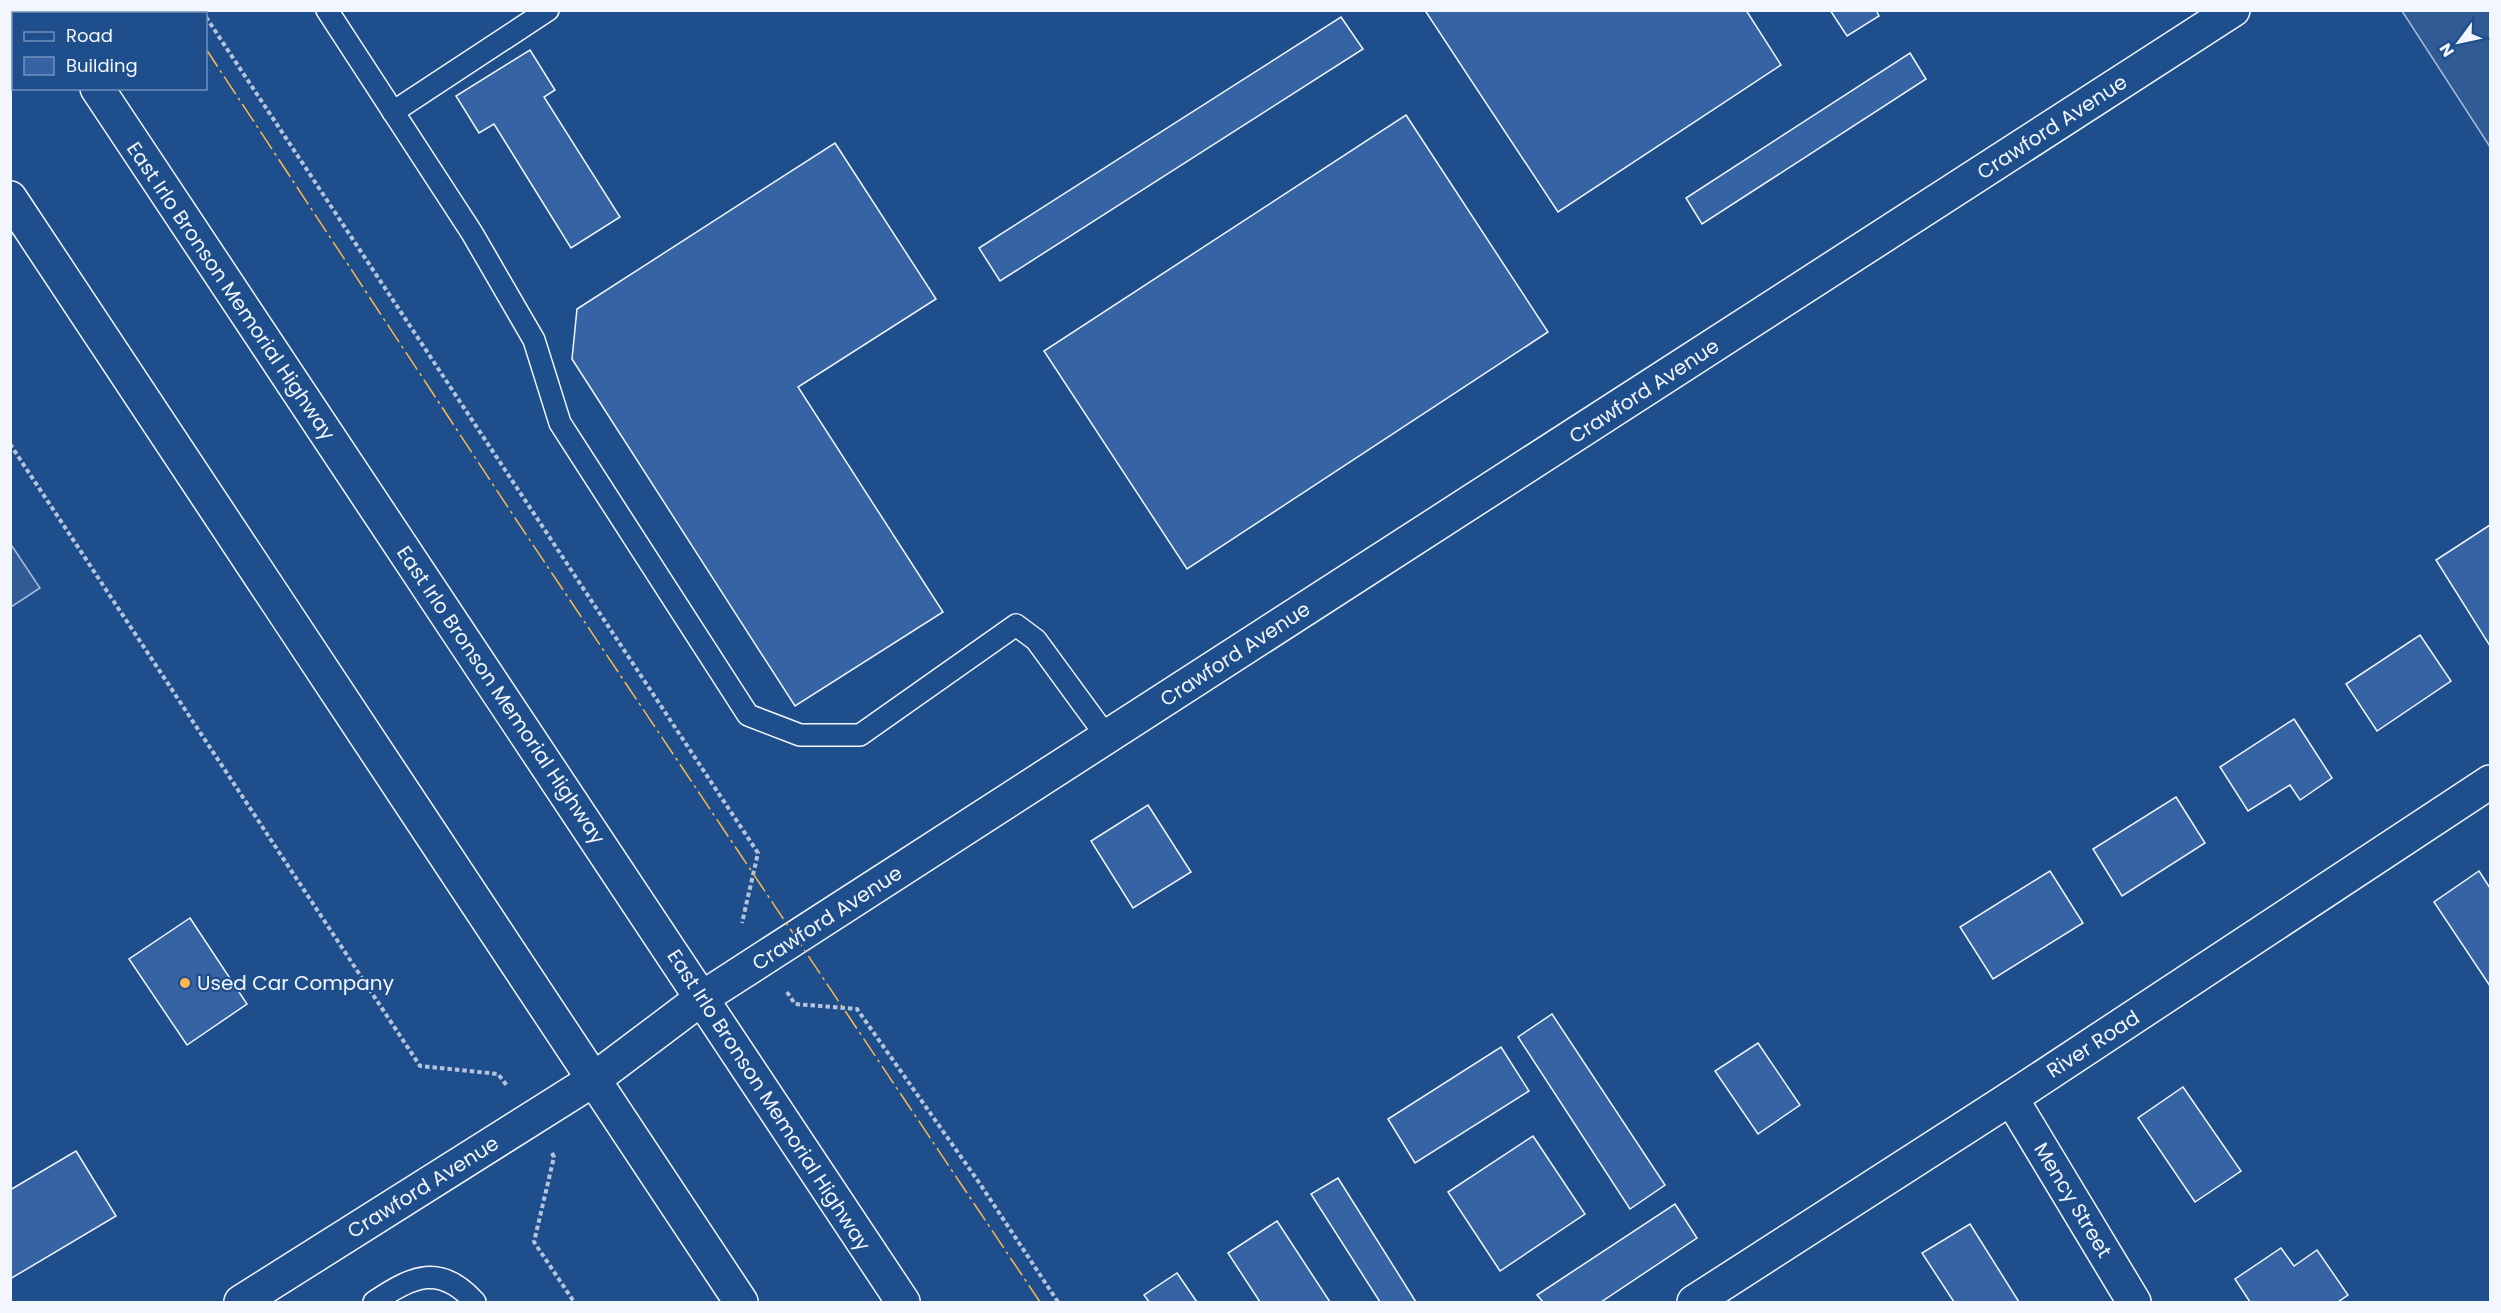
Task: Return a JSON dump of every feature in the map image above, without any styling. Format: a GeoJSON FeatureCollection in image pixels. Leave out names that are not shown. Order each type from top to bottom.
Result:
{"type":"FeatureCollection","features":[{"type":"Feature","properties":{"kind":"main road","name":"Crawford Avenue"},"geometry":{"type":"LineString","coordinates":[[240,1302],[593,1080],[702,998],[2233,10]]}},
{"type":"Feature","properties":{"kind":"main road","name":"East Irlo Bronson Memorial Highway"},"geometry":{"type":"LineString","coordinates":[[98,90],[903,1302]]}},
{"type":"Feature","properties":{"kind":"main road"},"geometry":{"type":"LineString","coordinates":[[10,198],[741,1302]]}},
{"type":"Feature","properties":{"kind":"main road","name":"River Road"},"geometry":{"type":"LineString","coordinates":[[1694,1302],[2011,1098],[2490,782]]}},
{"type":"Feature","properties":{"kind":"main road","name":"Mency Street"},"geometry":{"type":"LineString","coordinates":[[2011,1098],[2134,1302]]}},
{"type":"Feature","properties":{"kind":"lane"},"geometry":{"type":"LineString","coordinates":[[327,10],[472,233],[534,340],[560,423],[748,715],[800,735],[860,735],[1016,625],[1036,640],[1107,737]]}},
{"type":"Feature","properties":{"kind":"lane"},"geometry":{"type":"LineString","coordinates":[[393,112],[548,10]]}},
{"type":"Feature","properties":{"kind":"lane"},"geometry":{"type":"LineString","coordinates":[[374,1302],[410,1281],[431,1276],[450,1280],[464,1289],[476,1302]]}},
{"type":"Feature","properties":{"kind":"path"},"geometry":{"type":"LineString","coordinates":[[207,20],[758,853],[742,922],[764,958],[795,1004],[857,1009],[978,1181],[1058,1302]]}},
{"type":"Feature","properties":{"kind":"path"},"geometry":{"type":"LineString","coordinates":[[10,444],[420,1066],[498,1074],[531,1118],[554,1157],[534,1242],[574,1302]]}},
{"type":"Feature","properties":{"kind":"shaded area"},"geometry":{"type":"Polygon","coordinates":[[[2402,11],[2490,11],[2490,147],[2402,11]]]}},
{"type":"Feature","properties":{"kind":"shaded area"},"geometry":{"type":"Polygon","coordinates":[[[10,543],[40,588],[11,607],[10,607],[10,543]]]}},
{"type":"Feature","properties":{"kind":"building"},"geometry":{"type":"Polygon","coordinates":[[[1427,10],[1746,10],[1781,65],[1558,212],[1426,12],[1427,10]]]}},
{"type":"Feature","properties":{"kind":"building"},"geometry":{"type":"Polygon","coordinates":[[[1830,10],[1876,10],[1879,16],[1847,36],[1830,10]]]}},
{"type":"Feature","properties":{"kind":"building"},"geometry":{"type":"Polygon","coordinates":[[[1341,17],[1363,49],[1000,281],[979,248],[1341,17]]]}},
{"type":"Feature","properties":{"kind":"building"},"geometry":{"type":"Polygon","coordinates":[[[530,50],[555,90],[544,97],[620,217],[571,248],[494,124],[479,133],[456,96],[530,50]]]}},
{"type":"Feature","properties":{"kind":"building"},"geometry":{"type":"Polygon","coordinates":[[[1910,53],[1926,79],[1702,224],[1686,198],[1910,53]]]}},
{"type":"Feature","properties":{"kind":"building"},"geometry":{"type":"Polygon","coordinates":[[[1406,115],[1548,332],[1187,569],[1044,351],[1406,115]]]}},
{"type":"Feature","properties":{"kind":"building"},"geometry":{"type":"Polygon","coordinates":[[[835,143],[936,299],[798,387],[943,612],[795,706],[572,359],[577,309],[835,143]]]}},
{"type":"Feature","properties":{"kind":"building"},"geometry":{"type":"Polygon","coordinates":[[[2490,525],[2490,646],[2436,560],[2490,525]]]}},
{"type":"Feature","properties":{"kind":"building"},"geometry":{"type":"Polygon","coordinates":[[[2420,635],[2451,681],[2377,731],[2346,684],[2420,635]]]}},
{"type":"Feature","properties":{"kind":"building"},"geometry":{"type":"Polygon","coordinates":[[[2294,719],[2332,778],[2300,800],[2290,785],[2248,811],[2220,767],[2294,719]]]}},
{"type":"Feature","properties":{"kind":"building"},"geometry":{"type":"Polygon","coordinates":[[[2176,797],[2205,843],[2122,896],[2093,849],[2176,797]]]}},
{"type":"Feature","properties":{"kind":"building"},"geometry":{"type":"Polygon","coordinates":[[[1148,805],[1191,872],[1133,908],[1091,841],[1148,805]]]}},
{"type":"Feature","properties":{"kind":"building"},"geometry":{"type":"Polygon","coordinates":[[[2050,871],[2083,923],[1993,979],[1960,927],[2050,871]]]}},
{"type":"Feature","properties":{"kind":"building"},"geometry":{"type":"Polygon","coordinates":[[[2479,871],[2490,888],[2490,986],[2434,902],[2479,871]]]}},
{"type":"Feature","properties":{"kind":"building"},"geometry":{"type":"Polygon","coordinates":[[[190,918],[247,1004],[187,1045],[129,959],[190,918]]]}},
{"type":"Feature","properties":{"kind":"building"},"geometry":{"type":"Polygon","coordinates":[[[1552,1014],[1665,1185],[1630,1209],[1518,1037],[1552,1014]]]}},
{"type":"Feature","properties":{"kind":"building"},"geometry":{"type":"Polygon","coordinates":[[[1758,1043],[1800,1105],[1758,1134],[1715,1071],[1758,1043]]]}},
{"type":"Feature","properties":{"kind":"building"},"geometry":{"type":"Polygon","coordinates":[[[1501,1047],[1529,1091],[1415,1163],[1388,1119],[1501,1047]]]}},
{"type":"Feature","properties":{"kind":"building"},"geometry":{"type":"Polygon","coordinates":[[[2183,1087],[2241,1171],[2195,1202],[2138,1118],[2183,1087]]]}},
{"type":"Feature","properties":{"kind":"building"},"geometry":{"type":"Polygon","coordinates":[[[1533,1136],[1585,1214],[1500,1271],[1448,1192],[1533,1136]]]}},
{"type":"Feature","properties":{"kind":"building"},"geometry":{"type":"Polygon","coordinates":[[[76,1151],[116,1216],[10,1279],[10,1190],[76,1151]]]}},
{"type":"Feature","properties":{"kind":"building"},"geometry":{"type":"Polygon","coordinates":[[[1338,1178],[1416,1302],[1380,1302],[1311,1194],[1338,1178]]]}},
{"type":"Feature","properties":{"kind":"building"},"geometry":{"type":"Polygon","coordinates":[[[1675,1204],[1697,1238],[1601,1302],[1543,1302],[1537,1295],[1675,1204]]]}},
{"type":"Feature","properties":{"kind":"building"},"geometry":{"type":"Polygon","coordinates":[[[1277,1221],[1330,1302],[1260,1302],[1228,1253],[1277,1221]]]}},
{"type":"Feature","properties":{"kind":"building"},"geometry":{"type":"Polygon","coordinates":[[[1970,1224],[2019,1302],[1954,1302],[1922,1253],[1970,1224]]]}},
{"type":"Feature","properties":{"kind":"building"},"geometry":{"type":"Polygon","coordinates":[[[2281,1248],[2294,1266],[2317,1250],[2348,1295],[2338,1302],[2250,1302],[2235,1279],[2281,1248]]]}},
{"type":"Feature","properties":{"kind":"building"},"geometry":{"type":"Polygon","coordinates":[[[1177,1273],[1197,1302],[1149,1302],[1144,1295],[1177,1273]]]}},
{"type":"Feature","properties":{"kind":"power"},"geometry":{"type":"LineString","coordinates":[[207,51],[515,518],[1040,1302]]}},
{"type":"Feature","properties":{"kind":"place","name":"Used Car Company"},"geometry":{"type":"Point","coordinates":[185,983]}}]}
